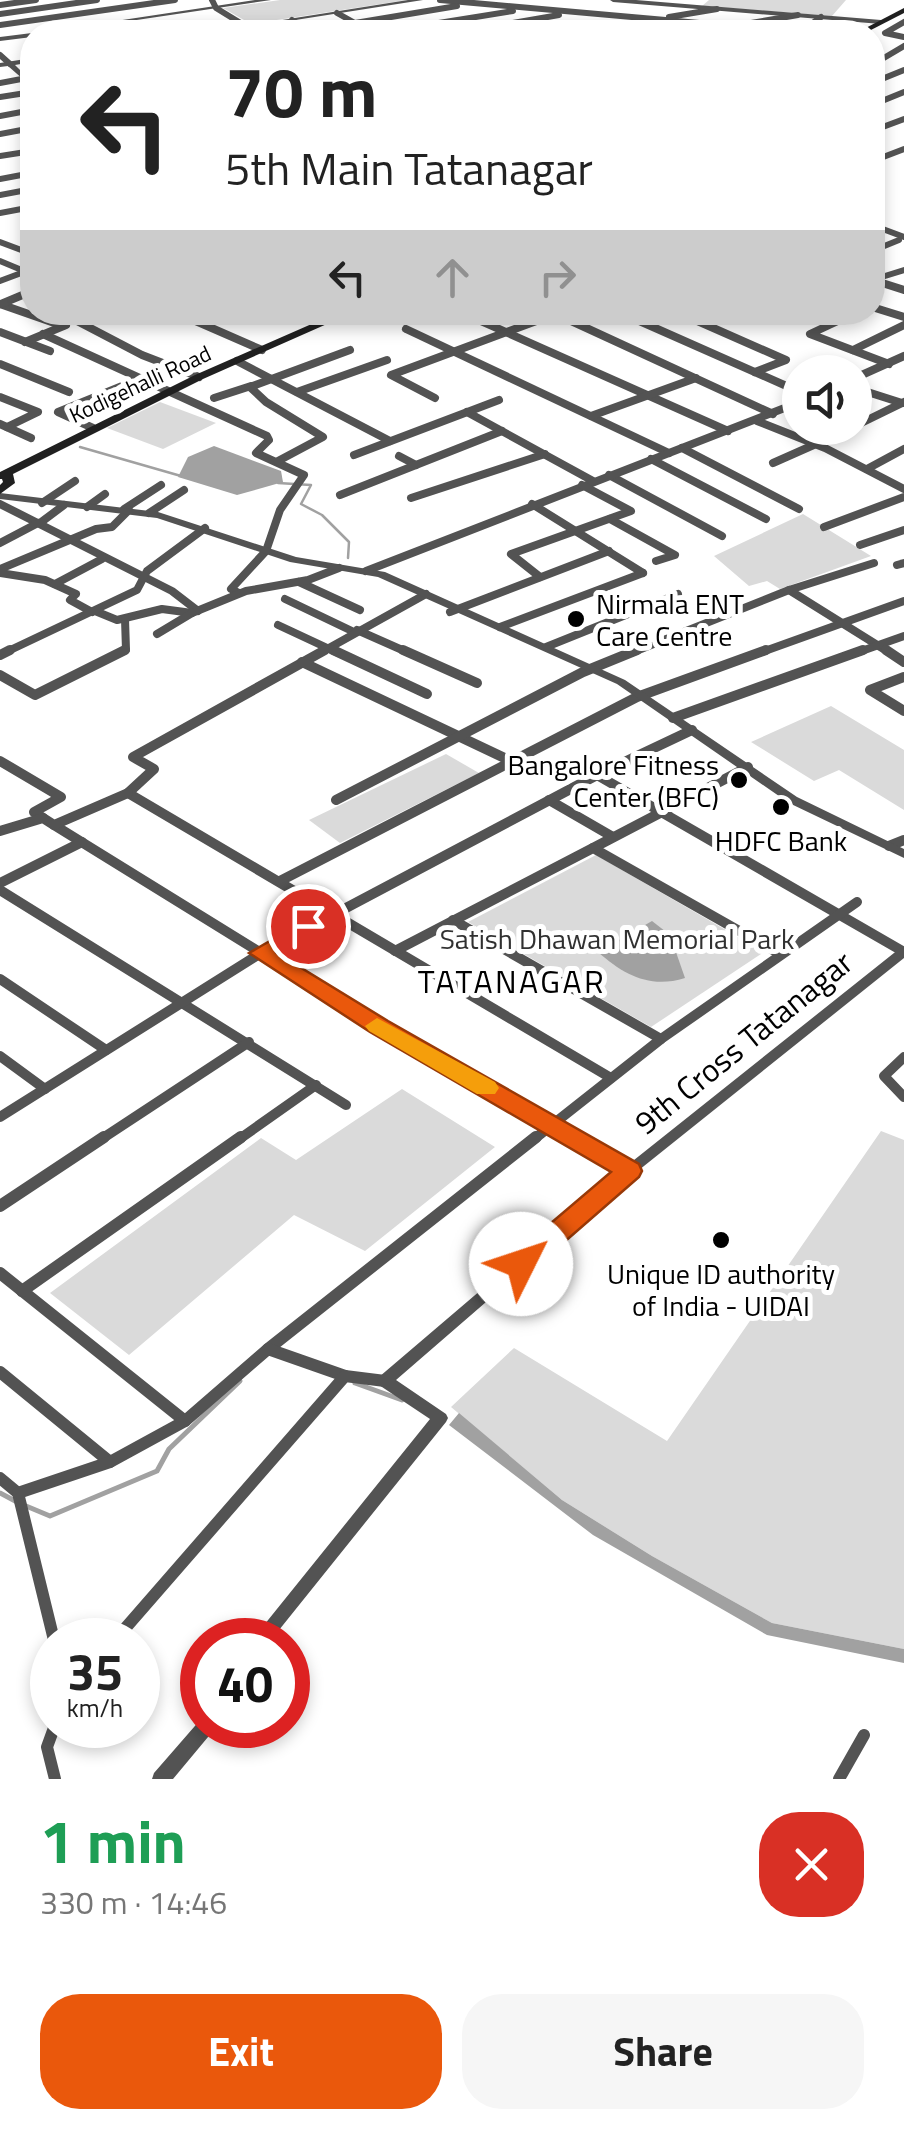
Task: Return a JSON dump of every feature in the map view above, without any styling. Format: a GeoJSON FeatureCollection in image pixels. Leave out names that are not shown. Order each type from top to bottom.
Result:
{"type":"FeatureCollection","features":[{"type":"Feature","properties":{"kind":"main road","name":"Kodigehalli Road"},"geometry":{"type":"LineString","coordinates":[[4,475],[199,377],[319,325]]}},
{"type":"Feature","properties":{"kind":"main road"},"geometry":{"type":"LineString","coordinates":[[1,497],[9,483],[4,475]]}},
{"type":"Feature","properties":{"kind":"street"},"geometry":{"type":"LineString","coordinates":[[0,5],[36,0]]}},
{"type":"Feature","properties":{"kind":"street"},"geometry":{"type":"LineString","coordinates":[[0,14],[96,0]]}},
{"type":"Feature","properties":{"kind":"street"},"geometry":{"type":"LineString","coordinates":[[34,20],[174,0],[180,13]]}},
{"type":"Feature","properties":{"kind":"street"},"geometry":{"type":"LineString","coordinates":[[131,20],[214,4],[266,0]]}},
{"type":"Feature","properties":{"kind":"street"},"geometry":{"type":"LineString","coordinates":[[292,20],[420,0]]}},
{"type":"Feature","properties":{"kind":"street"},"geometry":{"type":"LineString","coordinates":[[440,0],[664,20]]}},
{"type":"Feature","properties":{"kind":"street"},"geometry":{"type":"LineString","coordinates":[[614,0],[858,20]]}},
{"type":"Feature","properties":{"kind":"street"},"geometry":{"type":"LineString","coordinates":[[375,20],[473,3]]}},
{"type":"Feature","properties":{"kind":"street"},"geometry":{"type":"LineString","coordinates":[[214,4],[236,20]]}},
{"type":"Feature","properties":{"kind":"street"},"geometry":{"type":"LineString","coordinates":[[456,20],[529,8]]}},
{"type":"Feature","properties":{"kind":"street"},"geometry":{"type":"LineString","coordinates":[[647,20],[717,9]]}},
{"type":"Feature","properties":{"kind":"street"},"geometry":{"type":"LineString","coordinates":[[529,20],[575,12]]}},
{"type":"Feature","properties":{"kind":"street"},"geometry":{"type":"LineString","coordinates":[[337,13],[349,20]]}},
{"type":"Feature","properties":{"kind":"street"},"geometry":{"type":"LineString","coordinates":[[402,16],[409,20]]}},
{"type":"Feature","properties":{"kind":"street"},"geometry":{"type":"LineString","coordinates":[[772,20],[798,16]]}},
{"type":"Feature","properties":{"kind":"street"},"geometry":{"type":"LineString","coordinates":[[817,20],[822,17]]}},
{"type":"Feature","properties":{"kind":"street"},"geometry":{"type":"LineString","coordinates":[[901,24],[885,33],[904,40]]}},
{"type":"Feature","properties":{"kind":"street"},"geometry":{"type":"LineString","coordinates":[[0,55],[20,70]]}},
{"type":"Feature","properties":{"kind":"street"},"geometry":{"type":"LineString","coordinates":[[0,65],[20,63]]}},
{"type":"Feature","properties":{"kind":"street"},"geometry":{"type":"LineString","coordinates":[[853,350],[904,324]]}},
{"type":"Feature","properties":{"kind":"street"},"geometry":{"type":"LineString","coordinates":[[25,342],[66,325]]}},
{"type":"Feature","properties":{"kind":"street"},"geometry":{"type":"LineString","coordinates":[[89,325],[142,355],[199,377]]}},
{"type":"Feature","properties":{"kind":"street"},"geometry":{"type":"LineString","coordinates":[[204,325],[262,350]]}},
{"type":"Feature","properties":{"kind":"street"},"geometry":{"type":"LineString","coordinates":[[490,325],[729,431]]}},
{"type":"Feature","properties":{"kind":"street"},"geometry":{"type":"LineString","coordinates":[[436,398],[391,375],[525,325]]}},
{"type":"Feature","properties":{"kind":"street"},"geometry":{"type":"LineString","coordinates":[[583,325],[774,414]]}},
{"type":"Feature","properties":{"kind":"street"},"geometry":{"type":"LineString","coordinates":[[648,325],[782,384]]}},
{"type":"Feature","properties":{"kind":"street"},"geometry":{"type":"LineString","coordinates":[[707,325],[786,360],[755,372]]}},
{"type":"Feature","properties":{"kind":"street"},"geometry":{"type":"LineString","coordinates":[[829,325],[810,334],[889,364]]}},
{"type":"Feature","properties":{"kind":"street"},"geometry":{"type":"LineString","coordinates":[[406,329],[669,453]]}},
{"type":"Feature","properties":{"kind":"street"},"geometry":{"type":"LineString","coordinates":[[0,332],[50,351]]}},
{"type":"Feature","properties":{"kind":"street"},"geometry":{"type":"LineString","coordinates":[[44,334],[266,436],[269,440],[256,453],[304,475],[280,510],[266,551],[231,588],[238,593]]}},
{"type":"Feature","properties":{"kind":"street"},"geometry":{"type":"LineString","coordinates":[[214,398],[350,350]]}},
{"type":"Feature","properties":{"kind":"street"},"geometry":{"type":"LineString","coordinates":[[872,371],[904,356]]}},
{"type":"Feature","properties":{"kind":"street"},"geometry":{"type":"LineString","coordinates":[[297,392],[387,360]]}},
{"type":"Feature","properties":{"kind":"street"},"geometry":{"type":"LineString","coordinates":[[237,361],[390,441]]}},
{"type":"Feature","properties":{"kind":"street"},"geometry":{"type":"LineString","coordinates":[[0,364],[69,392]]}},
{"type":"Feature","properties":{"kind":"street"},"geometry":{"type":"LineString","coordinates":[[592,416],[696,378]]}},
{"type":"Feature","properties":{"kind":"street"},"geometry":{"type":"LineString","coordinates":[[93,428],[58,412],[137,380]]}},
{"type":"Feature","properties":{"kind":"street"},"geometry":{"type":"LineString","coordinates":[[252,386],[266,402],[323,437],[278,461]]}},
{"type":"Feature","properties":{"kind":"street"},"geometry":{"type":"LineString","coordinates":[[872,393],[903,403]]}},
{"type":"Feature","properties":{"kind":"street"},"geometry":{"type":"LineString","coordinates":[[0,397],[38,412],[3,425]]}},
{"type":"Feature","properties":{"kind":"street"},"geometry":{"type":"LineString","coordinates":[[354,455],[498,400]]}},
{"type":"Feature","properties":{"kind":"street"},"geometry":{"type":"LineString","coordinates":[[872,418],[903,403]]}},
{"type":"Feature","properties":{"kind":"street"},"geometry":{"type":"LineString","coordinates":[[1,497],[149,513],[205,528],[266,551],[367,571],[782,410]]}},
{"type":"Feature","properties":{"kind":"street"},"geometry":{"type":"LineString","coordinates":[[468,412],[593,481]]}},
{"type":"Feature","properties":{"kind":"street"},"geometry":{"type":"LineString","coordinates":[[758,420],[782,430]]}},
{"type":"Feature","properties":{"kind":"street"},"geometry":{"type":"LineString","coordinates":[[3,425],[31,438]]}},
{"type":"Feature","properties":{"kind":"street"},"geometry":{"type":"LineString","coordinates":[[340,495],[502,431]]}},
{"type":"Feature","properties":{"kind":"street"},"geometry":{"type":"LineString","coordinates":[[772,463],[814,445]]}},
{"type":"Feature","properties":{"kind":"street"},"geometry":{"type":"LineString","coordinates":[[818,445],[904,489]]}},
{"type":"Feature","properties":{"kind":"street"},"geometry":{"type":"LineString","coordinates":[[682,448],[800,510]]}},
{"type":"Feature","properties":{"kind":"street"},"geometry":{"type":"LineString","coordinates":[[867,469],[904,448]]}},
{"type":"Feature","properties":{"kind":"street"},"geometry":{"type":"LineString","coordinates":[[411,498],[544,454]]}},
{"type":"Feature","properties":{"kind":"street"},"geometry":{"type":"LineString","coordinates":[[399,456],[416,465]]}},
{"type":"Feature","properties":{"kind":"street"},"geometry":{"type":"LineString","coordinates":[[651,459],[766,518]]}},
{"type":"Feature","properties":{"kind":"street"},"geometry":{"type":"LineString","coordinates":[[609,475],[722,536]]}},
{"type":"Feature","properties":{"kind":"street"},"geometry":{"type":"LineString","coordinates":[[42,503],[75,481]]}},
{"type":"Feature","properties":{"kind":"street"},"geometry":{"type":"LineString","coordinates":[[0,571],[112,527],[126,510],[160,485]]}},
{"type":"Feature","properties":{"kind":"street"},"geometry":{"type":"LineString","coordinates":[[540,578],[511,554],[631,510],[582,485]]}},
{"type":"Feature","properties":{"kind":"street"},"geometry":{"type":"LineString","coordinates":[[149,513],[184,490]]}},
{"type":"Feature","properties":{"kind":"street"},"geometry":{"type":"LineString","coordinates":[[87,507],[106,494]]}},
{"type":"Feature","properties":{"kind":"street"},"geometry":{"type":"LineString","coordinates":[[1,497],[102,559],[143,576],[195,612]]}},
{"type":"Feature","properties":{"kind":"street"},"geometry":{"type":"LineString","coordinates":[[824,527],[904,497]]}},
{"type":"Feature","properties":{"kind":"street"},"geometry":{"type":"LineString","coordinates":[[500,627],[643,572],[532,504]]}},
{"type":"Feature","properties":{"kind":"street"},"geometry":{"type":"LineString","coordinates":[[0,543],[64,505]]}},
{"type":"Feature","properties":{"kind":"street"},"geometry":{"type":"LineString","coordinates":[[610,518],[675,555],[656,561]]}},
{"type":"Feature","properties":{"kind":"street"},"geometry":{"type":"LineString","coordinates":[[0,655],[142,586],[143,576],[205,528]]}},
{"type":"Feature","properties":{"kind":"street"},"geometry":{"type":"LineString","coordinates":[[860,544],[904,530]]}},
{"type":"Feature","properties":{"kind":"street"},"geometry":{"type":"LineString","coordinates":[[454,610],[610,552]]}},
{"type":"Feature","properties":{"kind":"street"},"geometry":{"type":"LineString","coordinates":[[55,584],[102,559]]}},
{"type":"Feature","properties":{"kind":"street"},"geometry":{"type":"LineString","coordinates":[[336,800],[588,670],[789,590],[874,563]]}},
{"type":"Feature","properties":{"kind":"street"},"geometry":{"type":"LineString","coordinates":[[158,634],[238,593],[298,582],[339,568]]}},
{"type":"Feature","properties":{"kind":"street"},"geometry":{"type":"LineString","coordinates":[[0,571],[55,584],[76,594],[70,600],[113,619],[162,610],[195,612]]}},
{"type":"Feature","properties":{"kind":"street"},"geometry":{"type":"LineString","coordinates":[[367,571],[373,577],[588,670]]}},
{"type":"Feature","properties":{"kind":"street"},"geometry":{"type":"LineString","coordinates":[[298,582],[360,610]]}},
{"type":"Feature","properties":{"kind":"street"},"geometry":{"type":"LineString","coordinates":[[789,590],[904,662]]}},
{"type":"Feature","properties":{"kind":"street"},"geometry":{"type":"LineString","coordinates":[[546,647],[678,594]]}},
{"type":"Feature","properties":{"kind":"street"},"geometry":{"type":"LineString","coordinates":[[54,825],[128,793],[154,769],[133,757],[423,596]]}},
{"type":"Feature","properties":{"kind":"street"},"geometry":{"type":"LineString","coordinates":[[286,599],[477,683]]}},
{"type":"Feature","properties":{"kind":"street"},"geometry":{"type":"LineString","coordinates":[[280,881],[515,763],[632,694],[904,600]]}},
{"type":"Feature","properties":{"kind":"street"},"geometry":{"type":"LineString","coordinates":[[454,610],[546,647],[673,718],[793,800],[904,854]]}},
{"type":"Feature","properties":{"kind":"street"},"geometry":{"type":"LineString","coordinates":[[0,675],[35,695],[126,650],[125,619]]}},
{"type":"Feature","properties":{"kind":"street"},"geometry":{"type":"LineString","coordinates":[[278,625],[427,694]]}},
{"type":"Feature","properties":{"kind":"street"},"geometry":{"type":"LineString","coordinates":[[673,718],[904,636]]}},
{"type":"Feature","properties":{"kind":"street"},"geometry":{"type":"LineString","coordinates":[[302,662],[455,738],[515,763]]}},
{"type":"Feature","properties":{"kind":"street"},"geometry":{"type":"LineString","coordinates":[[904,677],[870,690],[904,711]]}},
{"type":"Feature","properties":{"kind":"street"},"geometry":{"type":"LineString","coordinates":[[0,1117],[260,953],[597,775],[692,730]]}},
{"type":"Feature","properties":{"kind":"street"},"geometry":{"type":"LineString","coordinates":[[0,761],[61,797],[34,812],[43,818],[260,953],[629,1171]]}},
{"type":"Feature","properties":{"kind":"street"},"geometry":{"type":"LineString","coordinates":[[395,950],[748,767]]}},
{"type":"Feature","properties":{"kind":"street"},"geometry":{"type":"LineString","coordinates":[[597,775],[904,952]]}},
{"type":"Feature","properties":{"kind":"street"},"geometry":{"type":"LineString","coordinates":[[128,793],[611,1078]]}},
{"type":"Feature","properties":{"kind":"street"},"geometry":{"type":"LineString","coordinates":[[549,800],[612,838]]}},
{"type":"Feature","properties":{"kind":"street"},"geometry":{"type":"LineString","coordinates":[[3,825],[43,818]]}},
{"type":"Feature","properties":{"kind":"street"},"geometry":{"type":"LineString","coordinates":[[889,846],[904,840]]}},
{"type":"Feature","properties":{"kind":"street"},"geometry":{"type":"LineString","coordinates":[[82,842],[0,886],[346,1105]]}},
{"type":"Feature","properties":{"kind":"street"},"geometry":{"type":"LineString","coordinates":[[593,848],[780,954]]}},
{"type":"Feature","properties":{"kind":"street"},"geometry":{"type":"LineString","coordinates":[[20,1500],[110,1462],[185,1421],[268,1350],[611,1078],[857,902]]}},
{"type":"Feature","properties":{"kind":"street"},"geometry":{"type":"LineString","coordinates":[[453,920],[662,1039]]}},
{"type":"Feature","properties":{"kind":"street","name":"9th Cross Tatanagar"},"geometry":{"type":"LineString","coordinates":[[386,1381],[629,1171],[904,952]]}},
{"type":"Feature","properties":{"kind":"street"},"geometry":{"type":"LineString","coordinates":[[0,979],[106,1050]]}},
{"type":"Feature","properties":{"kind":"street"},"geometry":{"type":"LineString","coordinates":[[0,1206],[249,1042]]}},
{"type":"Feature","properties":{"kind":"street"},"geometry":{"type":"LineString","coordinates":[[0,1056],[44,1089]]}},
{"type":"Feature","properties":{"kind":"street"},"geometry":{"type":"LineString","coordinates":[[904,1058],[884,1076],[904,1097]]}},
{"type":"Feature","properties":{"kind":"street"},"geometry":{"type":"LineString","coordinates":[[22,1291],[316,1085]]}},
{"type":"Feature","properties":{"kind":"street"},"geometry":{"type":"LineString","coordinates":[[0,1272],[185,1421]]}},
{"type":"Feature","properties":{"kind":"street"},"geometry":{"type":"LineString","coordinates":[[268,1350],[345,1376],[386,1381],[440,1418],[279,1618]]}},
{"type":"Feature","properties":{"kind":"street"},"geometry":{"type":"LineString","coordinates":[[0,1372],[110,1462]]}},
{"type":"Feature","properties":{"kind":"street"},"geometry":{"type":"LineString","coordinates":[[133,1618],[345,1376]]}},
{"type":"Feature","properties":{"kind":"street"},"geometry":{"type":"LineString","coordinates":[[0,1478],[20,1500],[49,1618]]}},
{"type":"Feature","properties":{"kind":"street"},"geometry":{"type":"LineString","coordinates":[[839,1779],[864,1735]]}},
{"type":"Feature","properties":{"kind":"street"},"geometry":{"type":"LineString","coordinates":[[48,1748],[55,1779]]}},
{"type":"Feature","properties":{"kind":"street"},"geometry":{"type":"LineString","coordinates":[[161,1779],[188,1748]]}},
{"type":"Feature","properties":{"kind":"green space"},"geometry":{"type":"Polygon","coordinates":[[[280,0],[407,0],[277,20],[244,20],[223,8],[280,0]]]}},
{"type":"Feature","properties":{"kind":"green space"},"geometry":{"type":"Polygon","coordinates":[[[709,0],[846,0],[832,16],[702,6],[709,0]]]}},
{"type":"Feature","properties":{"kind":"green space"},"geometry":{"type":"Polygon","coordinates":[[[160,402],[216,423],[163,449],[107,428],[160,402]]]}},
{"type":"Feature","properties":{"kind":"green space"},"geometry":{"type":"Polygon","coordinates":[[[803,514],[871,556],[780,589],[767,581],[749,586],[714,556],[803,514]]]}},
{"type":"Feature","properties":{"kind":"green space"},"geometry":{"type":"Polygon","coordinates":[[[831,706],[904,750],[904,810],[839,770],[814,781],[751,742],[831,706]]]}},
{"type":"Feature","properties":{"kind":"green space"},"geometry":{"type":"Polygon","coordinates":[[[446,754],[479,773],[340,843],[309,820],[446,754]]]}},
{"type":"Feature","properties":{"kind":"green space","name":"Satish Dhawan Memorial Park"},"geometry":{"type":"Polygon","coordinates":[[[596,855],[764,952],[651,1027],[468,922],[596,855]]]}},
{"type":"Feature","properties":{"kind":"green space"},"geometry":{"type":"Polygon","coordinates":[[[402,1089],[495,1147],[365,1251],[294,1215],[129,1355],[50,1293],[261,1138],[296,1160],[402,1089]]]}},
{"type":"Feature","properties":{"kind":"green space"},"geometry":{"type":"Polygon","coordinates":[[[881,1131],[904,1140],[904,1649],[772,1623],[562,1500],[451,1407],[514,1348],[667,1441],[881,1131]]]}},
{"type":"Feature","properties":{"kind":"shaded area"},"geometry":{"type":"Polygon","coordinates":[[[214,446],[281,471],[283,482],[237,495],[178,477],[188,457],[214,446]]]}},
{"type":"Feature","properties":{"kind":"shaded area"},"geometry":{"type":"Polygon","coordinates":[[[652,921],[670,935],[685,978],[660,982],[638,978],[598,952],[652,921]]]}},
{"type":"Feature","properties":{"kind":"shaded area"},"geometry":{"type":"Polygon","coordinates":[[[459,1413],[562,1500],[652,1556],[772,1623],[904,1649],[904,1663],[767,1635],[593,1535],[449,1425],[459,1413]]]}},
{"type":"Feature","properties":{"kind":"waterway"},"geometry":{"type":"LineString","coordinates":[[80,447],[181,476]]}},
{"type":"Feature","properties":{"kind":"waterway"},"geometry":{"type":"LineString","coordinates":[[278,483],[311,485],[301,504],[322,515],[349,542],[348,558]]}},
{"type":"Feature","properties":{"kind":"waterway"},"geometry":{"type":"LineString","coordinates":[[26,1506],[50,1516],[157,1471],[169,1449],[240,1381]]}},
{"type":"Feature","properties":{"kind":"waterway"},"geometry":{"type":"LineString","coordinates":[[355,1383],[402,1400]]}},
{"type":"Feature","properties":{"kind":"waterway"},"geometry":{"type":"LineString","coordinates":[[0,1493],[17,1502]]}},
{"type":"Feature","properties":{"kind":"slow traffic"},"geometry":{"type":"LineString","coordinates":[[377,1026],[486,1088]]}},
{"type":"Feature","properties":{"kind":"place","name":"Nirmala ENT Care Centre"},"geometry":{"type":"Point","coordinates":[576,619]}},
{"type":"Feature","properties":{"kind":"place","name":"Bangalore Fitness Center (BFC)"},"geometry":{"type":"Point","coordinates":[739,780]}},
{"type":"Feature","properties":{"kind":"place","name":"HDFC Bank"},"geometry":{"type":"Point","coordinates":[781,807]}},
{"type":"Feature","properties":{"kind":"place","name":"Unique ID authority of India - UIDAI"},"geometry":{"type":"Point","coordinates":[721,1240]}},
{"type":"Feature","properties":{"kind":"district","name":"TATANAGAR"},"geometry":{"type":"Point","coordinates":[512,981]}},
{"type":"Feature","properties":{"kind":"route"},"geometry":{"type":"LineString","coordinates":[[308,926],[260,953],[629,1171],[521,1264]]}}]}
